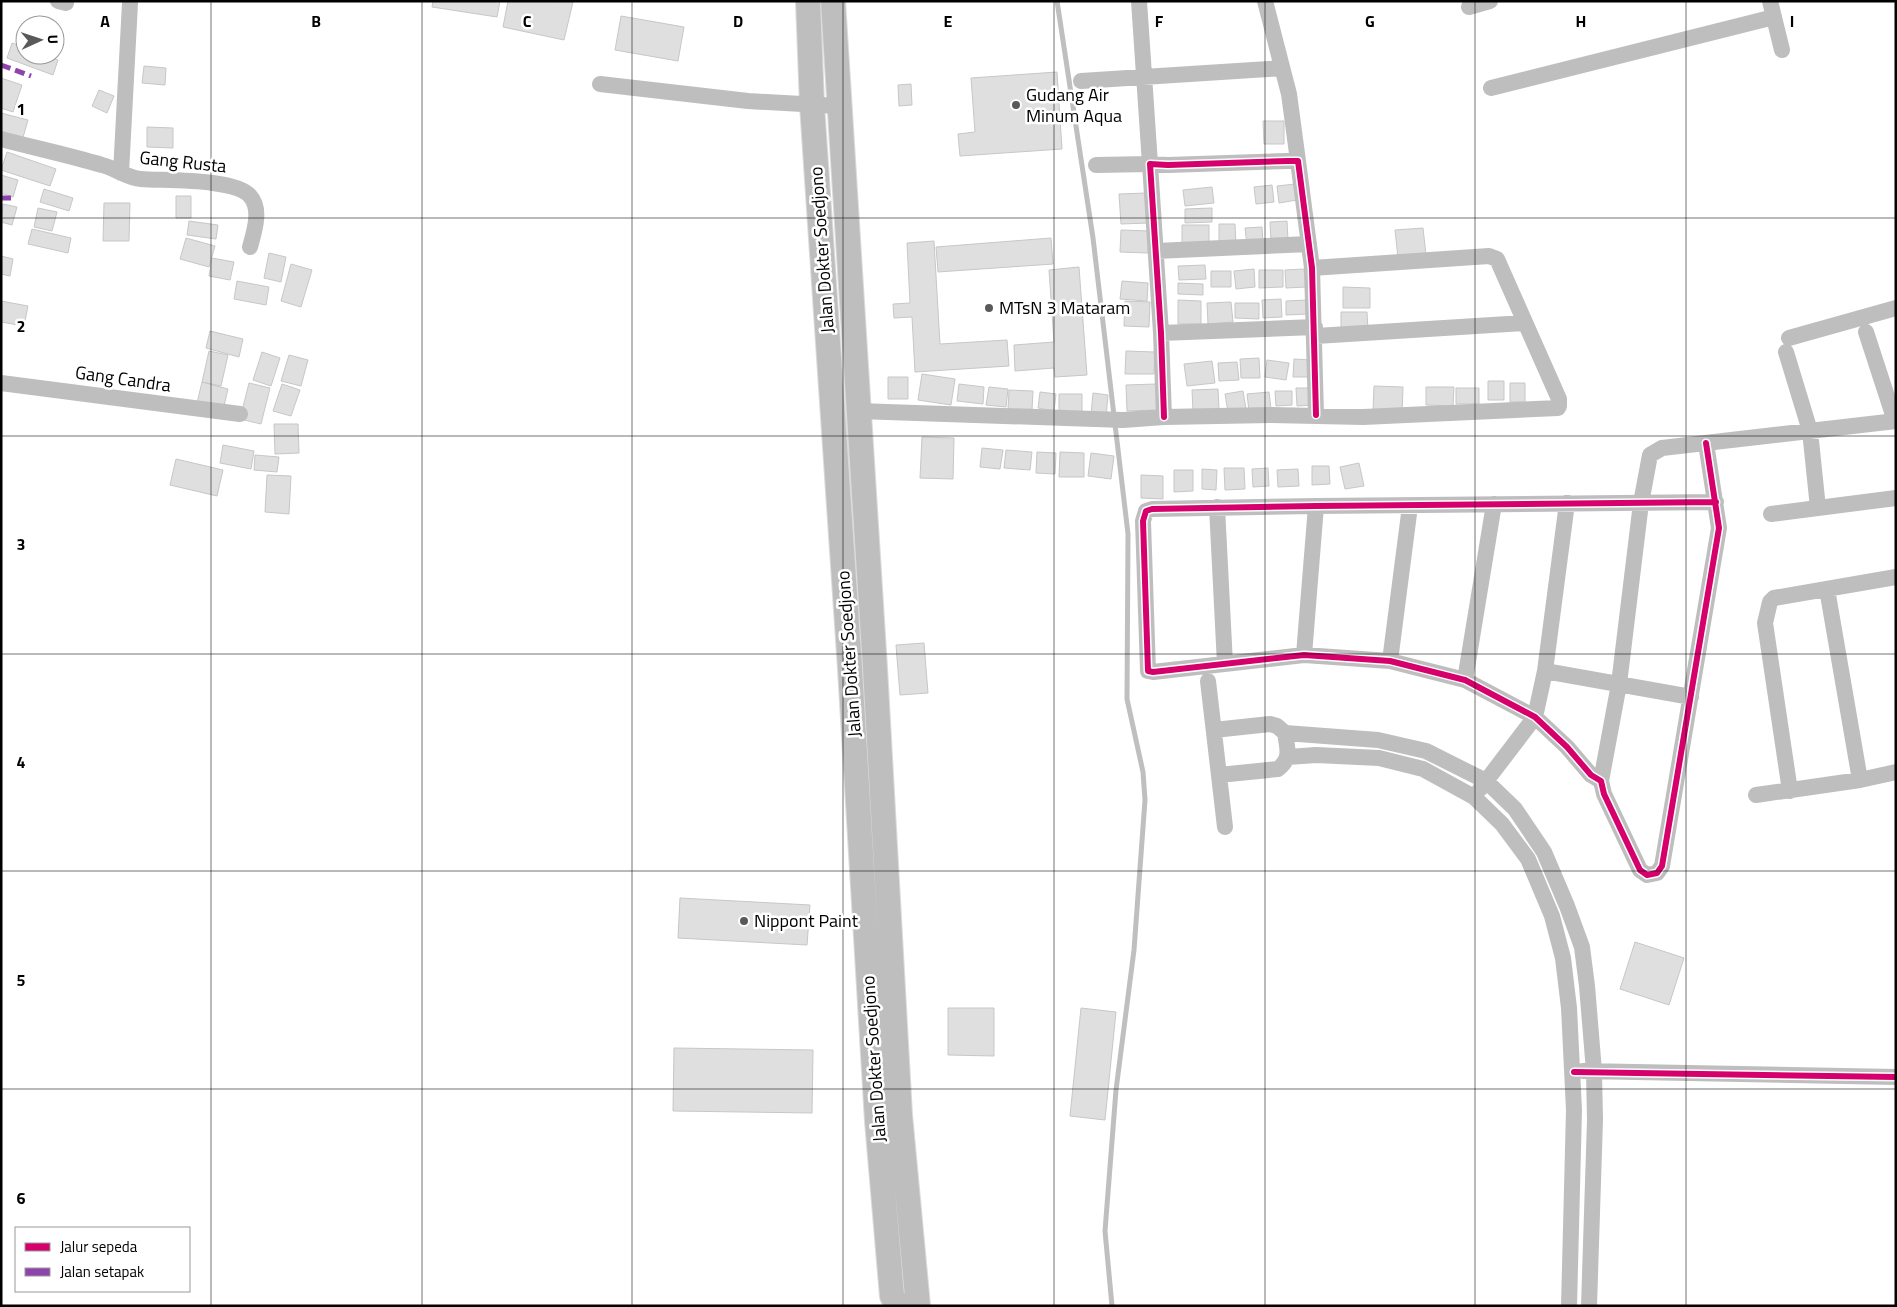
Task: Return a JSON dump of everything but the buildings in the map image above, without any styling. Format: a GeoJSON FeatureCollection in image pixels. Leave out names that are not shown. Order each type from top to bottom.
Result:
{"type":"FeatureCollection","features":[{"type":"Feature","properties":{"kind":"highway","name":"Jalan Dokter Soedjono"},"geometry":{"type":"LineString","coordinates":[[808,1],[807,105],[853,709],[877,1121],[892,1296],[898,1306]]}},
{"type":"Feature","properties":{"kind":"highway","name":"Jalan Dokter Soedjono"},"geometry":{"type":"LineString","coordinates":[[833,1],[838,106],[875,668],[900,1115],[918,1306]]}},
{"type":"Feature","properties":{"kind":"highway"},"geometry":{"type":"LineString","coordinates":[[850,669],[854,679],[864,682],[872,678],[875,668]]}},
{"type":"Feature","properties":{"kind":"highway"},"geometry":{"type":"LineString","coordinates":[[853,709],[854,699],[863,693],[874,696],[877,707]]}},
{"type":"Feature","properties":{"kind":"highway"},"geometry":{"type":"LineString","coordinates":[[875,1085],[888,1086],[893,1084],[898,1078]]}},
{"type":"Feature","properties":{"kind":"highway"},"geometry":{"type":"LineString","coordinates":[[877,1121],[885,1113],[890,1112],[900,1115]]}},
{"type":"Feature","properties":{"kind":"street"},"geometry":{"type":"LineString","coordinates":[[1139,1],[1161,333],[1164,417]]}},
{"type":"Feature","properties":{"kind":"street"},"geometry":{"type":"LineString","coordinates":[[1265,1],[1288,94],[1312,268],[1316,415]]}},
{"type":"Feature","properties":{"kind":"street"},"geometry":{"type":"LineString","coordinates":[[1469,7],[1490,1]]}},
{"type":"Feature","properties":{"kind":"street"},"geometry":{"type":"LineString","coordinates":[[1770,1],[1782,50]]}},
{"type":"Feature","properties":{"kind":"street"},"geometry":{"type":"LineString","coordinates":[[121,173],[130,3]]}},
{"type":"Feature","properties":{"kind":"street"},"geometry":{"type":"LineString","coordinates":[[1491,88],[1774,17]]}},
{"type":"Feature","properties":{"kind":"street"},"geometry":{"type":"LineString","coordinates":[[1081,81],[1282,68]]}},
{"type":"Feature","properties":{"kind":"street"},"geometry":{"type":"LineString","coordinates":[[600,84],[748,101],[838,106]]}},
{"type":"Feature","properties":{"kind":"street","name":"Gang Rusta"},"geometry":{"type":"LineString","coordinates":[[1,139],[103,165],[141,179],[202,181],[240,190],[248,194],[254,202],[256,213],[254,233],[250,247]]}},
{"type":"Feature","properties":{"kind":"street"},"geometry":{"type":"LineString","coordinates":[[1096,165],[1298,161]]}},
{"type":"Feature","properties":{"kind":"street"},"geometry":{"type":"LineString","coordinates":[[1156,251],[1309,244]]}},
{"type":"Feature","properties":{"kind":"street"},"geometry":{"type":"LineString","coordinates":[[858,411],[1122,420],[1164,417],[1363,416],[1558,408],[1559,399],[1524,323],[1499,261],[1489,256],[1312,268]]}},
{"type":"Feature","properties":{"kind":"street"},"geometry":{"type":"LineString","coordinates":[[1818,508],[1810,431],[1787,345],[1896,308]]}},
{"type":"Feature","properties":{"kind":"street"},"geometry":{"type":"LineString","coordinates":[[1161,333],[1315,331],[1524,323]]}},
{"type":"Feature","properties":{"kind":"street"},"geometry":{"type":"LineString","coordinates":[[1706,443],[1719,528],[1662,866],[1656,873],[1647,875],[1640,870],[1604,794],[1601,781],[1618,684],[1641,503],[1650,455],[1662,448],[1895,421],[1866,332]]}},
{"type":"Feature","properties":{"kind":"street","name":"Gang Candra"},"geometry":{"type":"LineString","coordinates":[[1,383],[240,414]]}},
{"type":"Feature","properties":{"kind":"street"},"geometry":{"type":"LineString","coordinates":[[1771,514],[1896,498]]}},
{"type":"Feature","properties":{"kind":"street"},"geometry":{"type":"LineString","coordinates":[[1601,781],[1591,775],[1567,746],[1534,717],[1465,680],[1390,661],[1304,656],[1148,671],[1143,521],[1146,511],[1152,509],[1216,507],[1716,502]]}},
{"type":"Feature","properties":{"kind":"street"},"geometry":{"type":"LineString","coordinates":[[1474,797],[1534,717],[1545,671],[1567,503]]}},
{"type":"Feature","properties":{"kind":"street"},"geometry":{"type":"LineString","coordinates":[[1465,680],[1494,504]]}},
{"type":"Feature","properties":{"kind":"street"},"geometry":{"type":"LineString","coordinates":[[1304,656],[1316,506]]}},
{"type":"Feature","properties":{"kind":"street"},"geometry":{"type":"LineString","coordinates":[[1390,661],[1410,506]]}},
{"type":"Feature","properties":{"kind":"street"},"geometry":{"type":"LineString","coordinates":[[1216,507],[1225,664]]}},
{"type":"Feature","properties":{"kind":"street"},"geometry":{"type":"LineString","coordinates":[[1790,790],[1766,623],[1770,602],[1774,598],[1895,579]]}},
{"type":"Feature","properties":{"kind":"street"},"geometry":{"type":"LineString","coordinates":[[1827,589],[1860,780]]}},
{"type":"Feature","properties":{"kind":"street"},"geometry":{"type":"LineString","coordinates":[[1545,671],[1691,697]]}},
{"type":"Feature","properties":{"kind":"street"},"geometry":{"type":"LineString","coordinates":[[1208,681],[1224,827]]}},
{"type":"Feature","properties":{"kind":"street"},"geometry":{"type":"LineString","coordinates":[[1214,730],[1270,724],[1277,726],[1285,732],[1378,740],[1426,751],[1486,781],[1516,809],[1544,852],[1568,906],[1582,947],[1594,1071],[1589,1306]]}},
{"type":"Feature","properties":{"kind":"street"},"geometry":{"type":"LineString","coordinates":[[1219,775],[1278,769],[1288,757],[1285,732]]}},
{"type":"Feature","properties":{"kind":"street"},"geometry":{"type":"LineString","coordinates":[[1288,757],[1316,755],[1378,758],[1423,769],[1474,797],[1502,824],[1528,860],[1552,916],[1563,958],[1574,1072],[1568,1306]]}},
{"type":"Feature","properties":{"kind":"street"},"geometry":{"type":"LineString","coordinates":[[1756,795],[1860,780],[1896,772]]}},
{"type":"Feature","properties":{"kind":"street"},"geometry":{"type":"LineString","coordinates":[[1574,1072],[1896,1077]]}},
{"type":"Feature","properties":{"kind":"waterway"},"geometry":{"type":"LineString","coordinates":[[1057,1],[1093,238],[1128,534],[1127,699],[1143,772],[1145,800],[1134,950],[1116,1090],[1105,1231],[1112,1306]]}},
{"type":"Feature","properties":{"kind":"marked path"},"geometry":{"type":"LineString","coordinates":[[1,65],[31,76]]}},
{"type":"Feature","properties":{"kind":"marked path"},"geometry":{"type":"LineString","coordinates":[[1,198],[11,198]]}},
{"type":"Feature","properties":{"kind":"cycle path"},"geometry":{"type":"LineString","coordinates":[[1164,417],[1161,333],[1150,164],[1288,161],[1298,161],[1312,268],[1316,415]]}},
{"type":"Feature","properties":{"kind":"cycle path"},"geometry":{"type":"LineString","coordinates":[[1706,443],[1719,528],[1662,866],[1657,873],[1647,875],[1640,870],[1604,794],[1601,781],[1591,775],[1567,747],[1535,717],[1465,680],[1390,661],[1304,655],[1153,672],[1148,671],[1143,521],[1146,511],[1152,509],[1316,506],[1716,502]]}},
{"type":"Feature","properties":{"kind":"cycle path"},"geometry":{"type":"LineString","coordinates":[[1574,1072],[1896,1077]]}},
{"type":"Feature","properties":{"kind":"place","name":"Gudang Air Minum Aqua"},"geometry":{"type":"Point","coordinates":[1016,105]}},
{"type":"Feature","properties":{"kind":"place","name":"MTsN 3 Mataram"},"geometry":{"type":"Point","coordinates":[989,308]}},
{"type":"Feature","properties":{"kind":"place","name":"Nippont Paint"},"geometry":{"type":"Point","coordinates":[744,921]}}]}
